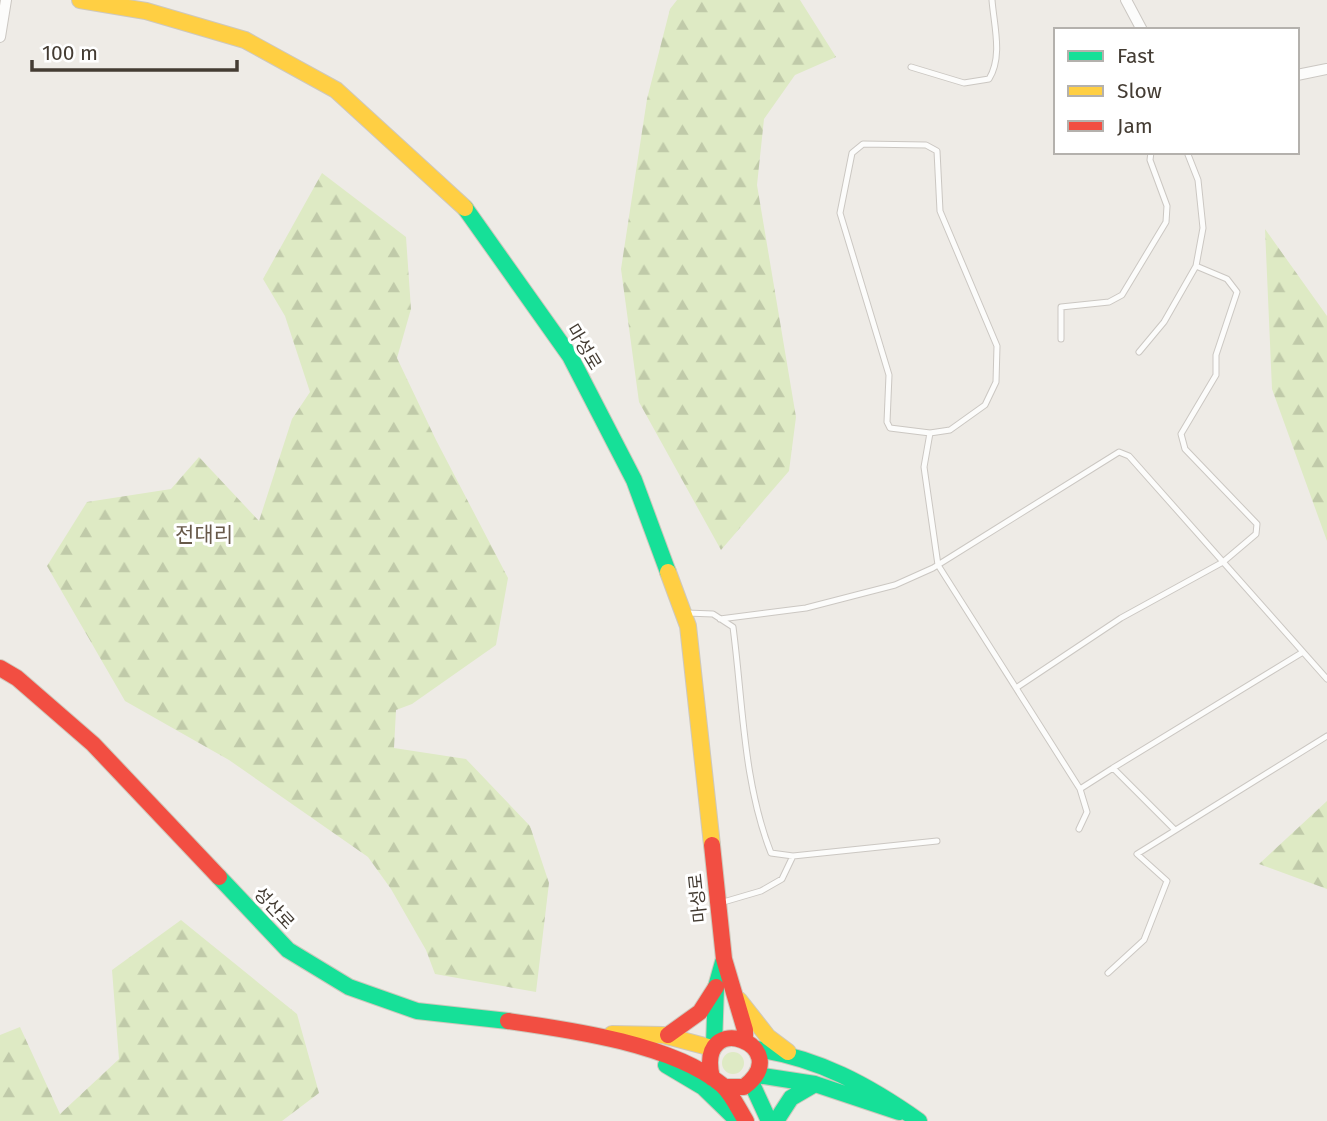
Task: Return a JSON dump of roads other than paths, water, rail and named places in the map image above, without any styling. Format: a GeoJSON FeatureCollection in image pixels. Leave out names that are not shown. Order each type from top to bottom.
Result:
{"type":"FeatureCollection","features":[{"type":"Feature","properties":{"kind":"main road","name":"마성로"},"geometry":{"type":"LineString","coordinates":[[80,0],[147,5],[244,40],[336,90],[462,204],[570,356],[634,480],[688,626],[723,959]]}},
{"type":"Feature","properties":{"kind":"main road","name":"성산로"},"geometry":{"type":"LineString","coordinates":[[0,668],[17,678],[93,744],[288,950],[348,987],[417,1011],[595,1034]]}},
{"type":"Feature","properties":{"kind":"main road"},"geometry":{"type":"LineString","coordinates":[[595,1034],[673,1058],[719,1083],[744,1087],[754,1078],[759,1066],[723,959]]}},
{"type":"Feature","properties":{"kind":"main road"},"geometry":{"type":"LineString","coordinates":[[723,959],[716,987],[713,1047],[708,1058],[708,1068],[746,1121]]}},
{"type":"Feature","properties":{"kind":"main road"},"geometry":{"type":"LineString","coordinates":[[668,1035],[700,1012],[716,987]]}},
{"type":"Feature","properties":{"kind":"main road"},"geometry":{"type":"LineString","coordinates":[[733,993],[768,1037],[793,1055]]}},
{"type":"Feature","properties":{"kind":"main road"},"geometry":{"type":"LineString","coordinates":[[595,1034],[645,1032],[688,1038],[713,1047]]}},
{"type":"Feature","properties":{"kind":"main road"},"geometry":{"type":"LineString","coordinates":[[713,1047],[729,1037],[793,1055],[854,1078],[915,1118]]}},
{"type":"Feature","properties":{"kind":"main road"},"geometry":{"type":"LineString","coordinates":[[631,1044],[703,1087],[738,1121]]}},
{"type":"Feature","properties":{"kind":"main road"},"geometry":{"type":"LineString","coordinates":[[754,1078],[816,1084],[915,1118]]}},
{"type":"Feature","properties":{"kind":"main road"},"geometry":{"type":"LineString","coordinates":[[754,1078],[769,1121]]}},
{"type":"Feature","properties":{"kind":"main road"},"geometry":{"type":"LineString","coordinates":[[776,1121],[788,1099],[796,1092],[816,1084]]}},
{"type":"Feature","properties":{"kind":"street"},"geometry":{"type":"LineString","coordinates":[[0,37],[6,0]]}},
{"type":"Feature","properties":{"kind":"street"},"geometry":{"type":"LineString","coordinates":[[1126,0],[1141,28]]}},
{"type":"Feature","properties":{"kind":"street"},"geometry":{"type":"LineString","coordinates":[[1299,75],[1327,69]]}},
{"type":"Feature","properties":{"kind":"lane"},"geometry":{"type":"LineString","coordinates":[[911,67],[964,83],[989,79],[996,67],[997,54],[992,0]]}},
{"type":"Feature","properties":{"kind":"lane"},"geometry":{"type":"LineString","coordinates":[[863,144],[926,145],[937,150],[940,211],[998,346],[996,382],[985,405],[950,430],[930,433],[890,428],[887,422],[889,374],[840,212],[852,153],[863,144]]}},
{"type":"Feature","properties":{"kind":"lane"},"geometry":{"type":"LineString","coordinates":[[1060,339],[1061,307],[1109,302],[1122,295],[1166,222],[1167,206],[1150,160],[1151,154]]}},
{"type":"Feature","properties":{"kind":"lane"},"geometry":{"type":"LineString","coordinates":[[1139,352],[1164,322],[1196,266],[1203,228],[1198,180],[1189,154]]}},
{"type":"Feature","properties":{"kind":"lane"},"geometry":{"type":"LineString","coordinates":[[1016,688],[1121,618],[1223,562],[1256,534],[1257,524],[1185,449],[1181,434],[1216,375],[1216,355],[1237,292],[1227,279],[1196,266]]}},
{"type":"Feature","properties":{"kind":"lane"},"geometry":{"type":"LineString","coordinates":[[930,433],[924,467],[938,565],[1080,789],[1087,812],[1079,829]]}},
{"type":"Feature","properties":{"kind":"lane"},"geometry":{"type":"LineString","coordinates":[[720,619],[806,608],[895,585],[938,565],[1119,452],[1129,456],[1327,679]]}},
{"type":"Feature","properties":{"kind":"lane"},"geometry":{"type":"LineString","coordinates":[[682,612],[713,614],[733,627],[751,785],[771,853],[793,856],[937,841]]}},
{"type":"Feature","properties":{"kind":"lane"},"geometry":{"type":"LineString","coordinates":[[1080,789],[1303,652]]}},
{"type":"Feature","properties":{"kind":"lane"},"geometry":{"type":"LineString","coordinates":[[1108,973],[1144,940],[1167,881],[1137,854],[1327,736]]}},
{"type":"Feature","properties":{"kind":"lane"},"geometry":{"type":"LineString","coordinates":[[1113,768],[1175,830]]}},
{"type":"Feature","properties":{"kind":"lane"},"geometry":{"type":"LineString","coordinates":[[718,904],[761,891],[782,879],[793,856]]}},
{"type":"Feature","properties":{"kind":"district","name":"전대리"},"geometry":{"type":"Point","coordinates":[204,535]}}]}
